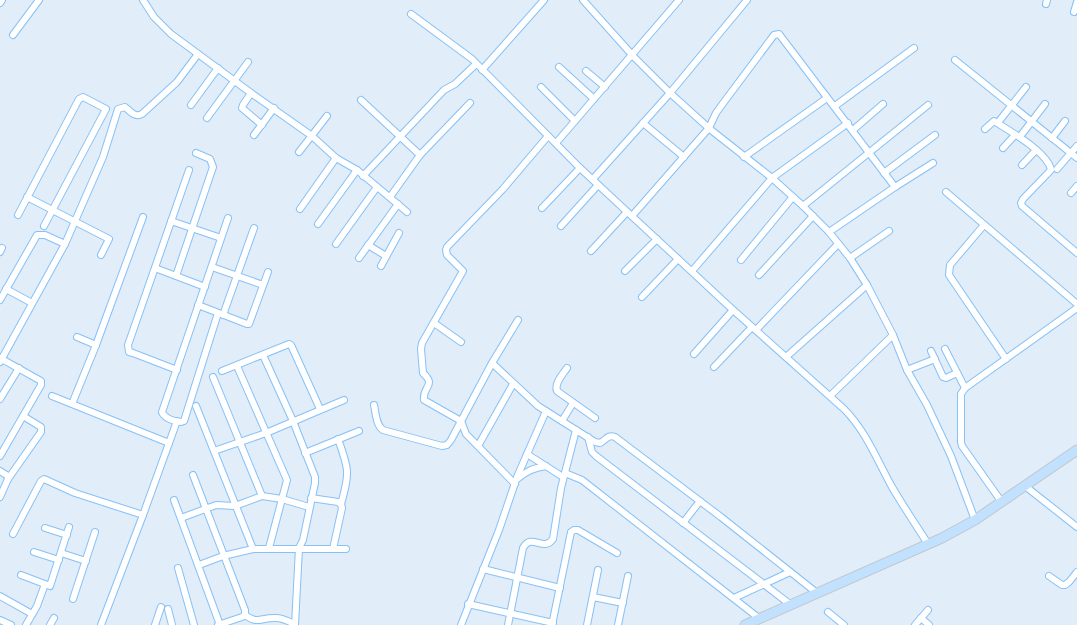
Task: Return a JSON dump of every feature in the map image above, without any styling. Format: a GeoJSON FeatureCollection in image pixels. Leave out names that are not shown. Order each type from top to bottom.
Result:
{"type":"FeatureCollection","features":[{"type":"Feature","properties":{"kind":"main road"},"geometry":{"type":"LineString","coordinates":[[745,625],[928,544],[975,520],[1077,450]]}},
{"type":"Feature","properties":{"kind":"street"},"geometry":{"type":"LineString","coordinates":[[13,35],[39,0]]}},
{"type":"Feature","properties":{"kind":"street"},"geometry":{"type":"LineString","coordinates":[[143,0],[154,17],[171,34],[312,136],[336,158],[357,170],[407,212]]}},
{"type":"Feature","properties":{"kind":"street"},"geometry":{"type":"LineString","coordinates":[[482,70],[544,0]]}},
{"type":"Feature","properties":{"kind":"street"},"geometry":{"type":"LineString","coordinates":[[583,0],[670,93],[709,128],[772,178],[792,198],[803,206],[829,232],[850,258],[867,285],[893,335],[907,370],[927,405],[951,456],[975,520]]}},
{"type":"Feature","properties":{"kind":"street"},"geometry":{"type":"LineString","coordinates":[[556,143],[679,0]]}},
{"type":"Feature","properties":{"kind":"street"},"geometry":{"type":"LineString","coordinates":[[593,179],[670,93],[747,0]]}},
{"type":"Feature","properties":{"kind":"street"},"geometry":{"type":"LineString","coordinates":[[1074,12],[1077,2]]}},
{"type":"Feature","properties":{"kind":"street"},"geometry":{"type":"LineString","coordinates":[[411,14],[476,64],[598,185],[855,420],[892,487],[928,544]]}},
{"type":"Feature","properties":{"kind":"street"},"geometry":{"type":"LineString","coordinates":[[591,251],[630,214],[684,157],[709,128],[716,113],[774,35],[779,34],[870,152],[895,187]]}},
{"type":"Feature","properties":{"kind":"street"},"geometry":{"type":"LineString","coordinates":[[834,106],[914,48]]}},
{"type":"Feature","properties":{"kind":"street"},"geometry":{"type":"LineString","coordinates":[[0,456],[41,385],[41,381],[1,359],[76,222],[103,157],[118,109],[125,107],[136,115],[139,116],[142,114],[178,82],[198,54]]}},
{"type":"Feature","properties":{"kind":"street"},"geometry":{"type":"LineString","coordinates":[[955,60],[1077,158]]}},
{"type":"Feature","properties":{"kind":"street"},"geometry":{"type":"LineString","coordinates":[[207,118],[248,62]]}},
{"type":"Feature","properties":{"kind":"street"},"geometry":{"type":"LineString","coordinates":[[363,176],[444,90],[456,84],[476,64]]}},
{"type":"Feature","properties":{"kind":"street"},"geometry":{"type":"LineString","coordinates":[[559,67],[594,99]]}},
{"type":"Feature","properties":{"kind":"street"},"geometry":{"type":"LineString","coordinates":[[191,106],[218,68]]}},
{"type":"Feature","properties":{"kind":"street"},"geometry":{"type":"LineString","coordinates":[[586,71],[605,87]]}},
{"type":"Feature","properties":{"kind":"street"},"geometry":{"type":"LineString","coordinates":[[541,87],[575,121]]}},
{"type":"Feature","properties":{"kind":"street"},"geometry":{"type":"LineString","coordinates":[[1000,120],[1026,87]]}},
{"type":"Feature","properties":{"kind":"street"},"geometry":{"type":"LineString","coordinates":[[251,93],[242,108],[262,125]]}},
{"type":"Feature","properties":{"kind":"street"},"geometry":{"type":"LineString","coordinates":[[18,215],[79,99],[81,97],[85,98],[106,107],[106,110],[44,226]]}},
{"type":"Feature","properties":{"kind":"street"},"geometry":{"type":"LineString","coordinates":[[744,157],[828,98]]}},
{"type":"Feature","properties":{"kind":"street"},"geometry":{"type":"LineString","coordinates":[[361,100],[420,155]]}},
{"type":"Feature","properties":{"kind":"street"},"geometry":{"type":"LineString","coordinates":[[390,197],[420,155],[470,103]]}},
{"type":"Feature","properties":{"kind":"street"},"geometry":{"type":"LineString","coordinates":[[853,130],[884,104]]}},
{"type":"Feature","properties":{"kind":"street"},"geometry":{"type":"LineString","coordinates":[[1022,134],[1045,104]]}},
{"type":"Feature","properties":{"kind":"street"},"geometry":{"type":"LineString","coordinates":[[803,206],[928,105]]}},
{"type":"Feature","properties":{"kind":"street"},"geometry":{"type":"LineString","coordinates":[[254,135],[274,108]]}},
{"type":"Feature","properties":{"kind":"street"},"geometry":{"type":"LineString","coordinates":[[299,152],[327,116]]}},
{"type":"Feature","properties":{"kind":"street"},"geometry":{"type":"LineString","coordinates":[[986,129],[994,121],[1036,150],[1049,164],[1051,170],[1023,199],[1021,203],[1022,206],[1077,253]]}},
{"type":"Feature","properties":{"kind":"street"},"geometry":{"type":"LineString","coordinates":[[1052,138],[1065,121]]}},
{"type":"Feature","properties":{"kind":"street"},"geometry":{"type":"LineString","coordinates":[[643,123],[684,157]]}},
{"type":"Feature","properties":{"kind":"street"},"geometry":{"type":"LineString","coordinates":[[692,271],[772,178],[848,123]]}},
{"type":"Feature","properties":{"kind":"street"},"geometry":{"type":"LineString","coordinates":[[884,172],[935,135]]}},
{"type":"Feature","properties":{"kind":"street"},"geometry":{"type":"LineString","coordinates":[[1003,148],[1015,135]]}},
{"type":"Feature","properties":{"kind":"street"},"geometry":{"type":"LineString","coordinates":[[515,482],[466,434],[461,421],[424,400],[430,382],[423,373],[421,349],[463,271],[447,255],[446,250],[548,136]]}},
{"type":"Feature","properties":{"kind":"street"},"geometry":{"type":"LineString","coordinates":[[1057,169],[1077,146]]}},
{"type":"Feature","properties":{"kind":"street"},"geometry":{"type":"LineString","coordinates":[[1022,165],[1036,150]]}},
{"type":"Feature","properties":{"kind":"street"},"geometry":{"type":"LineString","coordinates":[[176,276],[213,167],[210,159],[196,153]]}},
{"type":"Feature","properties":{"kind":"street"},"geometry":{"type":"LineString","coordinates":[[300,209],[336,158]]}},
{"type":"Feature","properties":{"kind":"street"},"geometry":{"type":"LineString","coordinates":[[829,232],[933,163]]}},
{"type":"Feature","properties":{"kind":"street"},"geometry":{"type":"LineString","coordinates":[[542,208],[580,168]]}},
{"type":"Feature","properties":{"kind":"street"},"geometry":{"type":"LineString","coordinates":[[177,370],[133,354],[129,352],[128,349],[189,170]]}},
{"type":"Feature","properties":{"kind":"street"},"geometry":{"type":"LineString","coordinates":[[318,224],[357,170]]}},
{"type":"Feature","properties":{"kind":"street"},"geometry":{"type":"LineString","coordinates":[[561,226],[598,185]]}},
{"type":"Feature","properties":{"kind":"street"},"geometry":{"type":"LineString","coordinates":[[1071,193],[1077,186]]}},
{"type":"Feature","properties":{"kind":"street"},"geometry":{"type":"LineString","coordinates":[[336,244],[377,187]]}},
{"type":"Feature","properties":{"kind":"street"},"geometry":{"type":"LineString","coordinates":[[946,192],[1077,304]]}},
{"type":"Feature","properties":{"kind":"street"},"geometry":{"type":"LineString","coordinates":[[28,197],[109,239],[101,255]]}},
{"type":"Feature","properties":{"kind":"street"},"geometry":{"type":"LineString","coordinates":[[741,260],[792,198]]}},
{"type":"Feature","properties":{"kind":"street"},"geometry":{"type":"LineString","coordinates":[[359,258],[398,204]]}},
{"type":"Feature","properties":{"kind":"street"},"geometry":{"type":"LineString","coordinates":[[759,275],[813,216]]}},
{"type":"Feature","properties":{"kind":"street"},"geometry":{"type":"LineString","coordinates":[[72,404],[96,345],[142,217]]}},
{"type":"Feature","properties":{"kind":"street"},"geometry":{"type":"LineString","coordinates":[[228,218],[162,412],[163,415],[177,422],[184,421],[220,314],[237,275],[254,228]]}},
{"type":"Feature","properties":{"kind":"street"},"geometry":{"type":"LineString","coordinates":[[171,221],[221,238]]}},
{"type":"Feature","properties":{"kind":"street"},"geometry":{"type":"LineString","coordinates":[[984,225],[950,265],[949,275],[1006,359]]}},
{"type":"Feature","properties":{"kind":"street"},"geometry":{"type":"LineString","coordinates":[[850,258],[889,231]]}},
{"type":"Feature","properties":{"kind":"street"},"geometry":{"type":"LineString","coordinates":[[381,266],[400,233]]}},
{"type":"Feature","properties":{"kind":"street"},"geometry":{"type":"LineString","coordinates":[[0,300],[37,235],[45,235],[65,244]]}},
{"type":"Feature","properties":{"kind":"street"},"geometry":{"type":"LineString","coordinates":[[625,271],[657,239]]}},
{"type":"Feature","properties":{"kind":"street"},"geometry":{"type":"LineString","coordinates":[[714,367],[838,244]]}},
{"type":"Feature","properties":{"kind":"street"},"geometry":{"type":"LineString","coordinates":[[368,245],[386,256]]}},
{"type":"Feature","properties":{"kind":"street"},"geometry":{"type":"LineString","coordinates":[[642,297],[678,259]]}},
{"type":"Feature","properties":{"kind":"street"},"geometry":{"type":"LineString","coordinates":[[212,266],[263,285]]}},
{"type":"Feature","properties":{"kind":"street"},"geometry":{"type":"LineString","coordinates":[[155,268],[205,287]]}},
{"type":"Feature","properties":{"kind":"street"},"geometry":{"type":"LineString","coordinates":[[198,305],[249,324],[268,272]]}},
{"type":"Feature","properties":{"kind":"street"},"geometry":{"type":"LineString","coordinates":[[786,357],[867,285]]}},
{"type":"Feature","properties":{"kind":"street"},"geometry":{"type":"LineString","coordinates":[[6,289],[32,303]]}},
{"type":"Feature","properties":{"kind":"street"},"geometry":{"type":"LineString","coordinates":[[1001,501],[962,446],[961,394],[965,388],[1077,308]]}},
{"type":"Feature","properties":{"kind":"street"},"geometry":{"type":"LineString","coordinates":[[694,354],[734,310]]}},
{"type":"Feature","properties":{"kind":"street"},"geometry":{"type":"LineString","coordinates":[[374,405],[378,424],[383,430],[442,446],[447,445],[518,320]]}},
{"type":"Feature","properties":{"kind":"street"},"geometry":{"type":"LineString","coordinates":[[434,323],[461,342]]}},
{"type":"Feature","properties":{"kind":"street"},"geometry":{"type":"LineString","coordinates":[[830,396],[893,335]]}},
{"type":"Feature","properties":{"kind":"street"},"geometry":{"type":"LineString","coordinates":[[76,337],[96,345]]}},
{"type":"Feature","properties":{"kind":"street"},"geometry":{"type":"LineString","coordinates":[[222,371],[289,344],[291,345],[320,409]]}},
{"type":"Feature","properties":{"kind":"street"},"geometry":{"type":"LineString","coordinates":[[945,349],[965,388]]}},
{"type":"Feature","properties":{"kind":"street"},"geometry":{"type":"LineString","coordinates":[[931,351],[943,377],[946,378],[957,373]]}},
{"type":"Feature","properties":{"kind":"street"},"geometry":{"type":"LineString","coordinates":[[193,476],[246,615],[255,623],[273,618],[279,618],[295,624],[299,548],[303,540],[315,480],[293,421],[263,355]]}},
{"type":"Feature","properties":{"kind":"street"},"geometry":{"type":"LineString","coordinates":[[907,370],[935,359]]}},
{"type":"Feature","properties":{"kind":"street"},"geometry":{"type":"LineString","coordinates":[[492,364],[530,399],[595,442],[600,443],[608,436],[612,435],[615,437],[700,501],[817,593]]}},
{"type":"Feature","properties":{"kind":"street"},"geometry":{"type":"LineString","coordinates":[[237,366],[287,480],[269,548]]}},
{"type":"Feature","properties":{"kind":"street"},"geometry":{"type":"LineString","coordinates":[[0,399],[19,368]]}},
{"type":"Feature","properties":{"kind":"street"},"geometry":{"type":"LineString","coordinates":[[567,368],[555,389],[595,418]]}},
{"type":"Feature","properties":{"kind":"street"},"geometry":{"type":"LineString","coordinates":[[213,377],[262,496]]}},
{"type":"Feature","properties":{"kind":"street"},"geometry":{"type":"LineString","coordinates":[[478,446],[513,384]]}},
{"type":"Feature","properties":{"kind":"street"},"geometry":{"type":"LineString","coordinates":[[52,396],[168,443]]}},
{"type":"Feature","properties":{"kind":"street"},"geometry":{"type":"LineString","coordinates":[[214,451],[266,433],[344,400]]}},
{"type":"Feature","properties":{"kind":"street"},"geometry":{"type":"LineString","coordinates":[[562,421],[573,403]]}},
{"type":"Feature","properties":{"kind":"street"},"geometry":{"type":"LineString","coordinates":[[196,406],[253,549]]}},
{"type":"Feature","properties":{"kind":"street"},"geometry":{"type":"LineString","coordinates":[[461,625],[468,604],[499,530],[515,482],[546,411]]}},
{"type":"Feature","properties":{"kind":"street"},"geometry":{"type":"LineString","coordinates":[[0,497],[8,479],[41,432],[41,427],[23,416]]}},
{"type":"Feature","properties":{"kind":"street"},"geometry":{"type":"LineString","coordinates":[[101,625],[177,422]]}},
{"type":"Feature","properties":{"kind":"street"},"geometry":{"type":"LineString","coordinates":[[508,625],[523,548],[526,544],[533,541],[545,545],[553,539],[558,502],[576,430]]}},
{"type":"Feature","properties":{"kind":"street"},"geometry":{"type":"LineString","coordinates":[[305,453],[359,431]]}},
{"type":"Feature","properties":{"kind":"street"},"geometry":{"type":"LineString","coordinates":[[588,437],[592,452],[596,456],[791,605]]}},
{"type":"Feature","properties":{"kind":"street"},"geometry":{"type":"LineString","coordinates":[[333,549],[342,508],[341,504],[347,484],[348,471],[347,461],[338,439]]}},
{"type":"Feature","properties":{"kind":"street"},"geometry":{"type":"LineString","coordinates":[[527,454],[564,475],[582,480],[760,619]]}},
{"type":"Feature","properties":{"kind":"street"},"geometry":{"type":"LineString","coordinates":[[515,482],[525,472],[546,466]]}},
{"type":"Feature","properties":{"kind":"street"},"geometry":{"type":"LineString","coordinates":[[0,471],[8,476],[8,479]]}},
{"type":"Feature","properties":{"kind":"street"},"geometry":{"type":"LineString","coordinates":[[13,534],[44,479],[75,493],[143,516]]}},
{"type":"Feature","properties":{"kind":"street"},"geometry":{"type":"LineString","coordinates":[[1025,486],[1077,527]]}},
{"type":"Feature","properties":{"kind":"street"},"geometry":{"type":"LineString","coordinates":[[181,518],[206,508],[222,505],[235,506],[262,496],[282,499],[309,507]]}},
{"type":"Feature","properties":{"kind":"street"},"geometry":{"type":"LineString","coordinates":[[311,498],[338,502],[341,504]]}},
{"type":"Feature","properties":{"kind":"street"},"geometry":{"type":"LineString","coordinates":[[174,500],[220,625],[246,615]]}},
{"type":"Feature","properties":{"kind":"street"},"geometry":{"type":"LineString","coordinates":[[683,523],[700,501]]}},
{"type":"Feature","properties":{"kind":"street"},"geometry":{"type":"LineString","coordinates":[[20,575],[50,586],[69,527]]}},
{"type":"Feature","properties":{"kind":"street"},"geometry":{"type":"LineString","coordinates":[[45,528],[67,535]]}},
{"type":"Feature","properties":{"kind":"street"},"geometry":{"type":"LineString","coordinates":[[468,604],[553,624],[571,532],[574,530],[585,534],[617,553]]}},
{"type":"Feature","properties":{"kind":"street"},"geometry":{"type":"LineString","coordinates":[[73,599],[95,532]]}},
{"type":"Feature","properties":{"kind":"street"},"geometry":{"type":"LineString","coordinates":[[199,565],[223,556],[253,549],[346,549]]}},
{"type":"Feature","properties":{"kind":"street"},"geometry":{"type":"LineString","coordinates":[[34,552],[59,560]]}},
{"type":"Feature","properties":{"kind":"street"},"geometry":{"type":"LineString","coordinates":[[61,554],[86,561]]}},
{"type":"Feature","properties":{"kind":"street"},"geometry":{"type":"LineString","coordinates":[[178,568],[194,625]]}},
{"type":"Feature","properties":{"kind":"street"},"geometry":{"type":"LineString","coordinates":[[483,569],[560,588]]}},
{"type":"Feature","properties":{"kind":"street"},"geometry":{"type":"LineString","coordinates":[[587,625],[598,570]]}},
{"type":"Feature","properties":{"kind":"street"},"geometry":{"type":"LineString","coordinates":[[734,598],[790,572]]}},
{"type":"Feature","properties":{"kind":"street"},"geometry":{"type":"LineString","coordinates":[[1049,576],[1062,585],[1065,585],[1077,572]]}},
{"type":"Feature","properties":{"kind":"street"},"geometry":{"type":"LineString","coordinates":[[618,625],[628,576]]}},
{"type":"Feature","properties":{"kind":"street"},"geometry":{"type":"LineString","coordinates":[[26,625],[37,606],[45,584]]}},
{"type":"Feature","properties":{"kind":"street"},"geometry":{"type":"LineString","coordinates":[[0,596],[32,614]]}},
{"type":"Feature","properties":{"kind":"street"},"geometry":{"type":"LineString","coordinates":[[593,597],[623,603]]}},
{"type":"Feature","properties":{"kind":"street"},"geometry":{"type":"LineString","coordinates":[[155,625],[161,607]]}},
{"type":"Feature","properties":{"kind":"street"},"geometry":{"type":"LineString","coordinates":[[168,609],[172,625]]}},
{"type":"Feature","properties":{"kind":"street"},"geometry":{"type":"LineString","coordinates":[[915,625],[928,610]]}},
{"type":"Feature","properties":{"kind":"street"},"geometry":{"type":"LineString","coordinates":[[828,612],[844,625]]}},
{"type":"Feature","properties":{"kind":"street"},"geometry":{"type":"LineString","coordinates":[[50,625],[54,618]]}},
{"type":"Feature","properties":{"kind":"street"},"geometry":{"type":"LineString","coordinates":[[920,618],[929,625]]}},
{"type":"Feature","properties":{"kind":"street"},"geometry":{"type":"LineString","coordinates":[[0,620],[11,625]]}}]}
